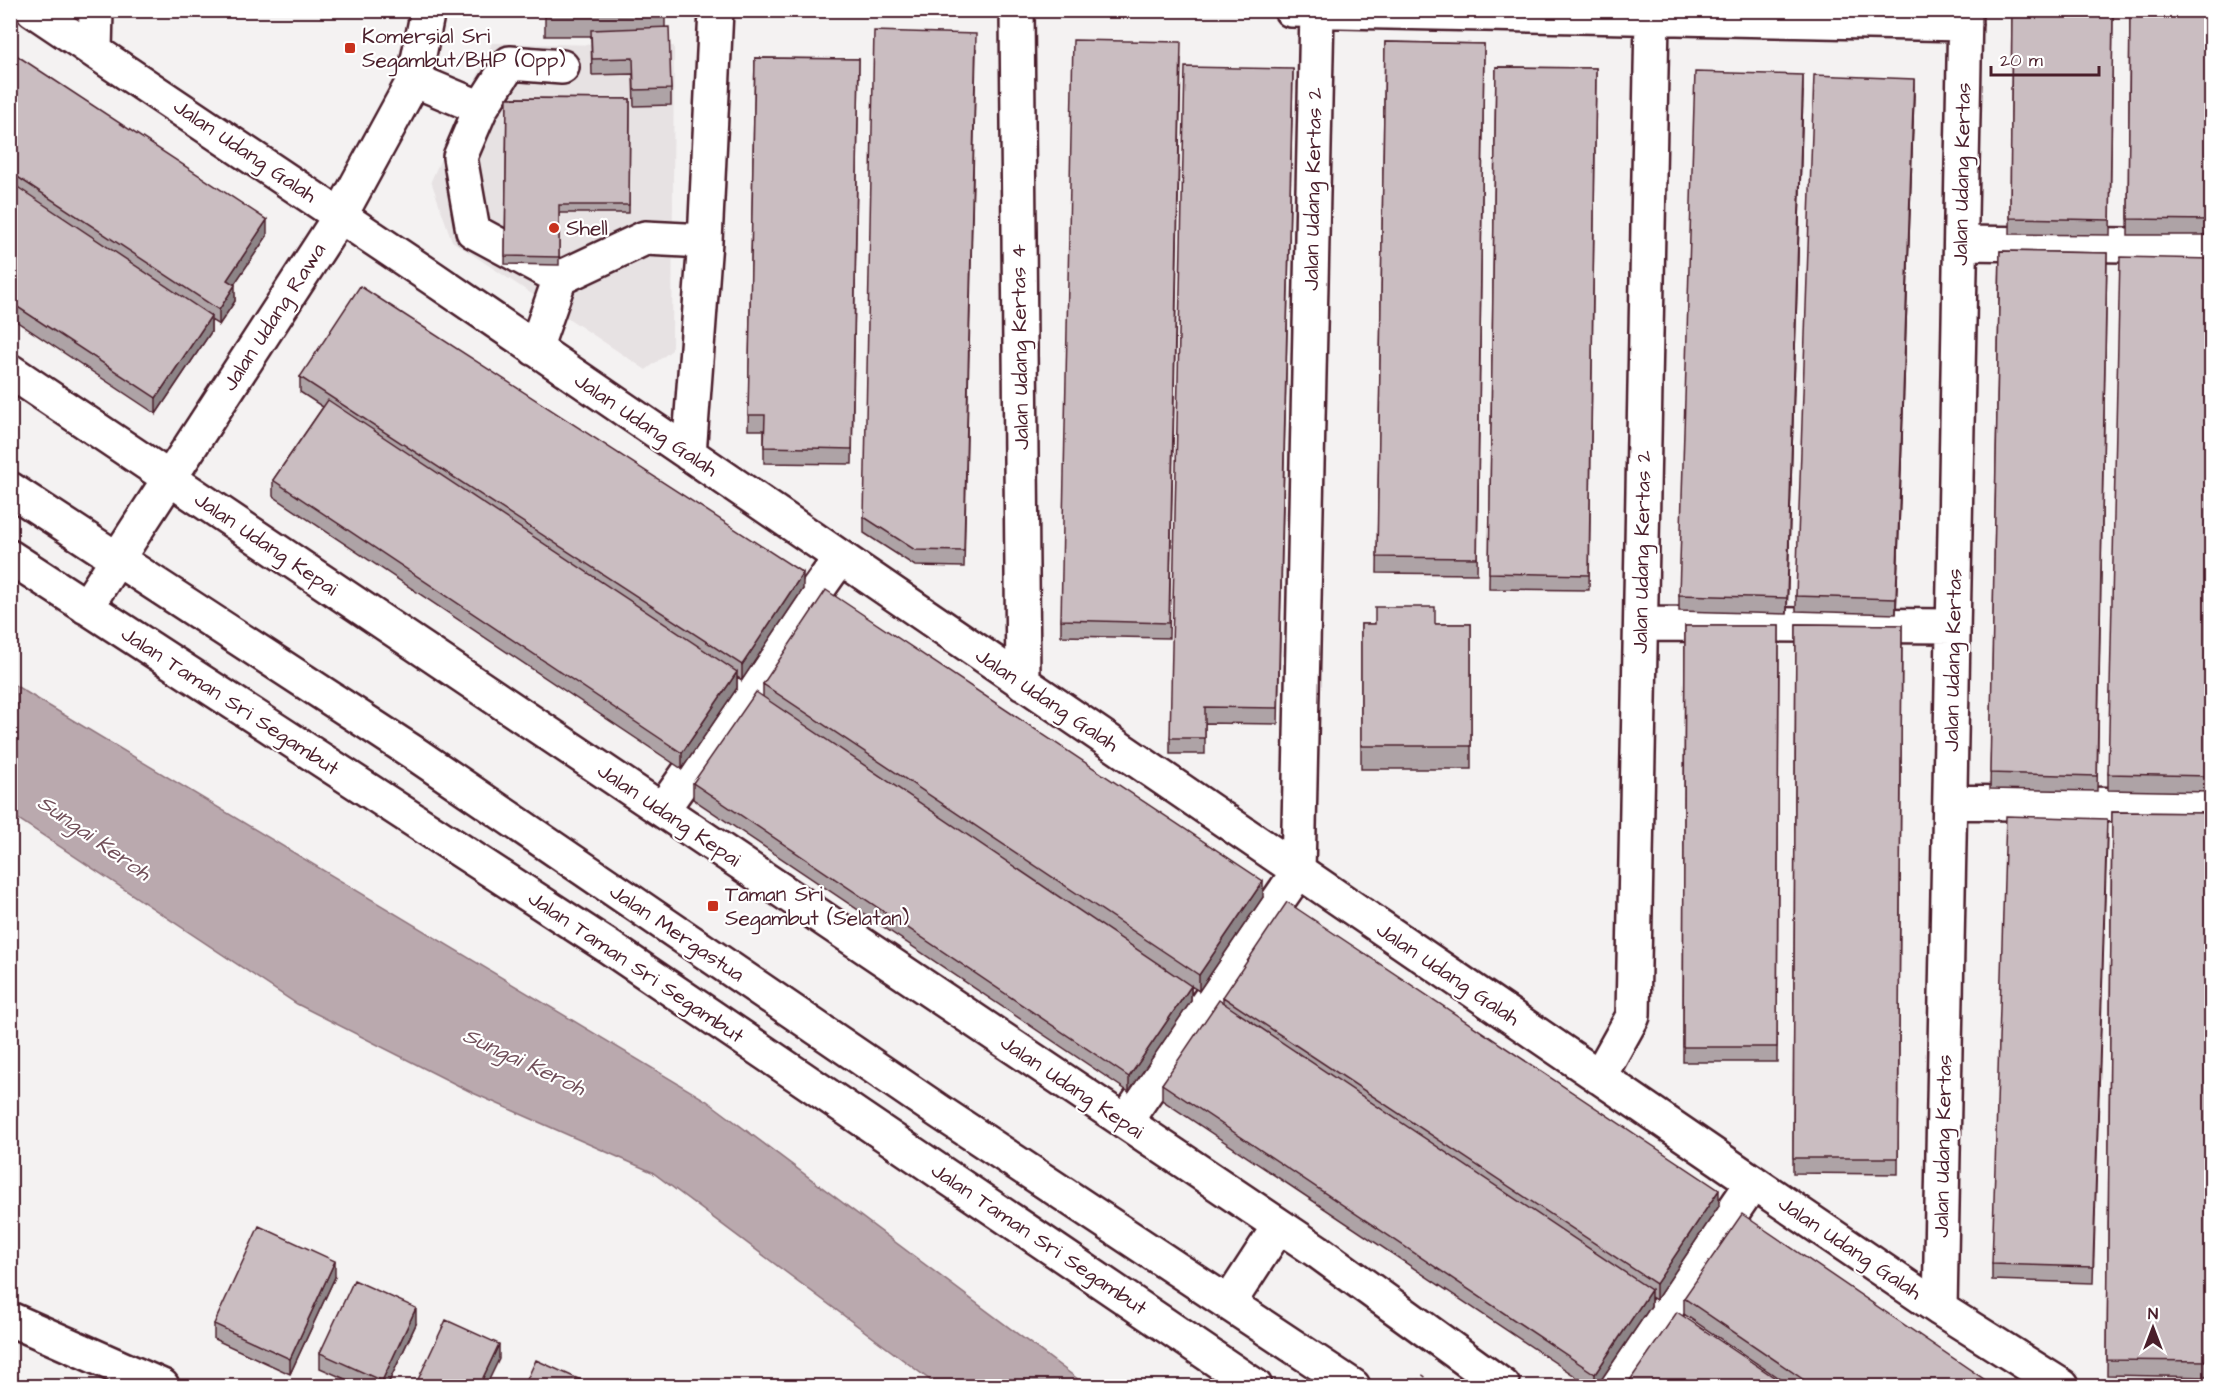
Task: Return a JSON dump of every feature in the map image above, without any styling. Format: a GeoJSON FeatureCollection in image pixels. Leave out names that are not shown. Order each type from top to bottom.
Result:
{"type":"FeatureCollection","features":[{"type":"Feature","properties":{"kind":"street","name":"Jalan Udang Galah"},"geometry":{"type":"LineString","coordinates":[[33,10],[340,216],[1940,1309],[2062,1386]]}},
{"type":"Feature","properties":{"kind":"street"},"geometry":{"type":"LineString","coordinates":[[95,51],[96,10]]}},
{"type":"Feature","properties":{"kind":"street","name":"Jalan Udang Rawa"},"geometry":{"type":"LineString","coordinates":[[86,607],[340,216],[414,80],[428,10]]}},
{"type":"Feature","properties":{"kind":"street"},"geometry":{"type":"LineString","coordinates":[[689,454],[705,241],[716,10]]}},
{"type":"Feature","properties":{"kind":"street","name":"Jalan Udang Kertas 4"},"geometry":{"type":"LineString","coordinates":[[1017,10],[1023,683]]}},
{"type":"Feature","properties":{"kind":"street"},"geometry":{"type":"LineString","coordinates":[[1291,10],[1652,18],[1965,17]]}},
{"type":"Feature","properties":{"kind":"street","name":"Jalan Udang Kertas 2"},"geometry":{"type":"LineString","coordinates":[[1298,872],[1317,11]]}},
{"type":"Feature","properties":{"kind":"street","name":"Jalan Udang Kertas"},"geometry":{"type":"LineString","coordinates":[[1940,1309],[1965,17]]}},
{"type":"Feature","properties":{"kind":"street","name":"Jalan Udang Kertas 2"},"geometry":{"type":"LineString","coordinates":[[1599,1077],[1633,1016],[1652,18]]}},
{"type":"Feature","properties":{"kind":"street"},"geometry":{"type":"LineString","coordinates":[[560,278],[473,231],[460,157],[481,108],[510,63],[562,67]]}},
{"type":"Feature","properties":{"kind":"street"},"geometry":{"type":"LineString","coordinates":[[414,80],[481,108]]}},
{"type":"Feature","properties":{"kind":"street"},"geometry":{"type":"LineString","coordinates":[[535,349],[560,278],[645,238],[705,241]]}},
{"type":"Feature","properties":{"kind":"street"},"geometry":{"type":"LineString","coordinates":[[1961,243],[2211,246]]}},
{"type":"Feature","properties":{"kind":"street","name":"Jalan Udang Kepai"},"geometry":{"type":"LineString","coordinates":[[10,371],[1279,1226],[1503,1386]]}},
{"type":"Feature","properties":{"kind":"street"},"geometry":{"type":"LineString","coordinates":[[10,489],[117,559]]}},
{"type":"Feature","properties":{"kind":"street","name":"Jalan Taman Sri Segambut"},"geometry":{"type":"LineString","coordinates":[[10,557],[609,947],[1256,1386]]}},
{"type":"Feature","properties":{"kind":"street"},"geometry":{"type":"LineString","coordinates":[[662,810],[840,558]]}},
{"type":"Feature","properties":{"kind":"street","name":"Jalan Mergastua"},"geometry":{"type":"LineString","coordinates":[[117,559],[414,753],[940,1112],[1229,1303]]}},
{"type":"Feature","properties":{"kind":"street"},"geometry":{"type":"LineString","coordinates":[[1641,624],[1953,626]]}},
{"type":"Feature","properties":{"kind":"street"},"geometry":{"type":"LineString","coordinates":[[1950,802],[2211,806]]}},
{"type":"Feature","properties":{"kind":"street"},"geometry":{"type":"LineString","coordinates":[[1125,1122],[1298,872]]}},
{"type":"Feature","properties":{"kind":"street"},"geometry":{"type":"LineString","coordinates":[[1614,1386],[1753,1182]]}},
{"type":"Feature","properties":{"kind":"street"},"geometry":{"type":"LineString","coordinates":[[1279,1226],[1229,1303],[1353,1386]]}},
{"type":"Feature","properties":{"kind":"street"},"geometry":{"type":"LineString","coordinates":[[10,1319],[162,1386]]}},
{"type":"Feature","properties":{"kind":"shaded area"},"geometry":{"type":"Polygon","coordinates":[[[492,43],[674,46],[672,350],[646,370],[452,241],[431,181],[492,43]]]}},
{"type":"Feature","properties":{"kind":"water","name":"Sungai Keroh"},"geometry":{"type":"Polygon","coordinates":[[[11,683],[707,1101],[1087,1386],[938,1386],[652,1172],[473,1093],[297,1004],[11,814],[11,683]]]}},
{"type":"Feature","properties":{"kind":"building"},"geometry":{"type":"Polygon","coordinates":[[[2012,10],[2113,10],[2110,220],[2010,218],[2012,10]]]}},
{"type":"Feature","properties":{"kind":"building"},"geometry":{"type":"Polygon","coordinates":[[[2130,10],[2211,10],[2211,220],[2128,219],[2130,10]]]}},
{"type":"Feature","properties":{"kind":"building"},"geometry":{"type":"Polygon","coordinates":[[[669,27],[671,89],[634,90],[633,58],[592,59],[591,30],[669,27]]]}},
{"type":"Feature","properties":{"kind":"building"},"geometry":{"type":"Polygon","coordinates":[[[874,31],[976,34],[964,551],[915,550],[864,517],[874,31]]]}},
{"type":"Feature","properties":{"kind":"building"},"geometry":{"type":"Polygon","coordinates":[[[1073,40],[1181,42],[1169,623],[1061,620],[1073,40]]]}},
{"type":"Feature","properties":{"kind":"building"},"geometry":{"type":"Polygon","coordinates":[[[1385,42],[1484,44],[1477,558],[1377,557],[1385,42]]]}},
{"type":"Feature","properties":{"kind":"building"},"geometry":{"type":"Polygon","coordinates":[[[10,51],[267,220],[227,280],[235,285],[219,310],[10,172],[10,51]]]}},
{"type":"Feature","properties":{"kind":"building"},"geometry":{"type":"Polygon","coordinates":[[[755,58],[859,59],[852,449],[764,447],[765,415],[748,415],[755,58]]]}},
{"type":"Feature","properties":{"kind":"building"},"geometry":{"type":"Polygon","coordinates":[[[1185,67],[1293,69],[1278,708],[1205,707],[1205,738],[1170,738],[1185,67]]]}},
{"type":"Feature","properties":{"kind":"building"},"geometry":{"type":"Polygon","coordinates":[[[1496,67],[1596,68],[1589,575],[1489,573],[1496,67]]]}},
{"type":"Feature","properties":{"kind":"building"},"geometry":{"type":"Polygon","coordinates":[[[1695,72],[1803,75],[1787,598],[1679,595],[1695,72]]]}},
{"type":"Feature","properties":{"kind":"building"},"geometry":{"type":"Polygon","coordinates":[[[1814,75],[1914,79],[1896,599],[1796,596],[1814,75]]]}},
{"type":"Feature","properties":{"kind":"building"},"geometry":{"type":"Polygon","coordinates":[[[507,98],[630,99],[629,205],[559,205],[559,257],[505,256],[507,98]]]}},
{"type":"Feature","properties":{"kind":"building"},"geometry":{"type":"Polygon","coordinates":[[[10,182],[211,316],[156,398],[10,302],[10,182]]]}},
{"type":"Feature","properties":{"kind":"building"},"geometry":{"type":"Polygon","coordinates":[[[2000,251],[2107,253],[2097,776],[1990,773],[2000,251]]]}},
{"type":"Feature","properties":{"kind":"building"},"geometry":{"type":"Polygon","coordinates":[[[2120,257],[2211,259],[2211,776],[2108,774],[2120,257]]]}},
{"type":"Feature","properties":{"kind":"building"},"geometry":{"type":"Polygon","coordinates":[[[360,286],[803,573],[742,665],[300,377],[360,286]]]}},
{"type":"Feature","properties":{"kind":"building"},"geometry":{"type":"Polygon","coordinates":[[[328,400],[737,672],[682,753],[273,480],[328,400]]]}},
{"type":"Feature","properties":{"kind":"building"},"geometry":{"type":"Polygon","coordinates":[[[826,590],[1263,881],[1199,975],[763,684],[826,590]]]}},
{"type":"Feature","properties":{"kind":"building"},"geometry":{"type":"Polygon","coordinates":[[[1375,607],[1435,607],[1435,624],[1471,624],[1471,746],[1361,746],[1361,624],[1375,624],[1375,607]]]}},
{"type":"Feature","properties":{"kind":"building"},"geometry":{"type":"Polygon","coordinates":[[[1796,624],[1902,625],[1898,1158],[1793,1158],[1796,624]]]}},
{"type":"Feature","properties":{"kind":"building"},"geometry":{"type":"Polygon","coordinates":[[[1685,626],[1779,626],[1777,1047],[1683,1047],[1685,626]]]}},
{"type":"Feature","properties":{"kind":"building"},"geometry":{"type":"Polygon","coordinates":[[[756,692],[1191,986],[1129,1077],[693,783],[756,692]]]}},
{"type":"Feature","properties":{"kind":"building"},"geometry":{"type":"Polygon","coordinates":[[[2112,812],[2211,813],[2211,1361],[2107,1360],[2112,812]]]}},
{"type":"Feature","properties":{"kind":"building"},"geometry":{"type":"Polygon","coordinates":[[[2006,816],[2107,819],[2093,1267],[1992,1264],[2006,816]]]}},
{"type":"Feature","properties":{"kind":"building"},"geometry":{"type":"Polygon","coordinates":[[[1287,902],[1719,1190],[1656,1284],[1223,997],[1287,902]]]}},
{"type":"Feature","properties":{"kind":"building"},"geometry":{"type":"Polygon","coordinates":[[[1219,1000],[1651,1290],[1595,1374],[1162,1084],[1219,1000]]]}},
{"type":"Feature","properties":{"kind":"building"},"geometry":{"type":"Polygon","coordinates":[[[1742,1214],[1994,1386],[1813,1386],[1684,1298],[1742,1214]]]}},
{"type":"Feature","properties":{"kind":"building"},"geometry":{"type":"Polygon","coordinates":[[[259,1226],[335,1261],[290,1359],[214,1324],[259,1226]]]}},
{"type":"Feature","properties":{"kind":"building"},"geometry":{"type":"Polygon","coordinates":[[[354,1280],[416,1308],[382,1381],[320,1353],[354,1280]]]}},
{"type":"Feature","properties":{"kind":"building"},"geometry":{"type":"Polygon","coordinates":[[[1677,1312],[1787,1386],[1626,1386],[1677,1312]]]}},
{"type":"Feature","properties":{"kind":"building"},"geometry":{"type":"Polygon","coordinates":[[[446,1320],[499,1344],[479,1386],[415,1386],[446,1320]]]}},
{"type":"Feature","properties":{"kind":"building"},"geometry":{"type":"Polygon","coordinates":[[[536,1360],[594,1386],[524,1386],[536,1360]]]}},
{"type":"Feature","properties":{"kind":"building"},"geometry":{"type":"Polygon","coordinates":[[[10,1375],[35,1386],[10,1386],[10,1375]]]}},
{"type":"Feature","properties":{"kind":"place","name":"Komersial Sri Segambut/BHP (Opp)"},"geometry":{"type":"Point","coordinates":[350,48]}},
{"type":"Feature","properties":{"kind":"place","name":"Shell"},"geometry":{"type":"Point","coordinates":[554,228]}},
{"type":"Feature","properties":{"kind":"place","name":"Taman Sri Segambut (Selatan)"},"geometry":{"type":"Point","coordinates":[713,906]}}]}
